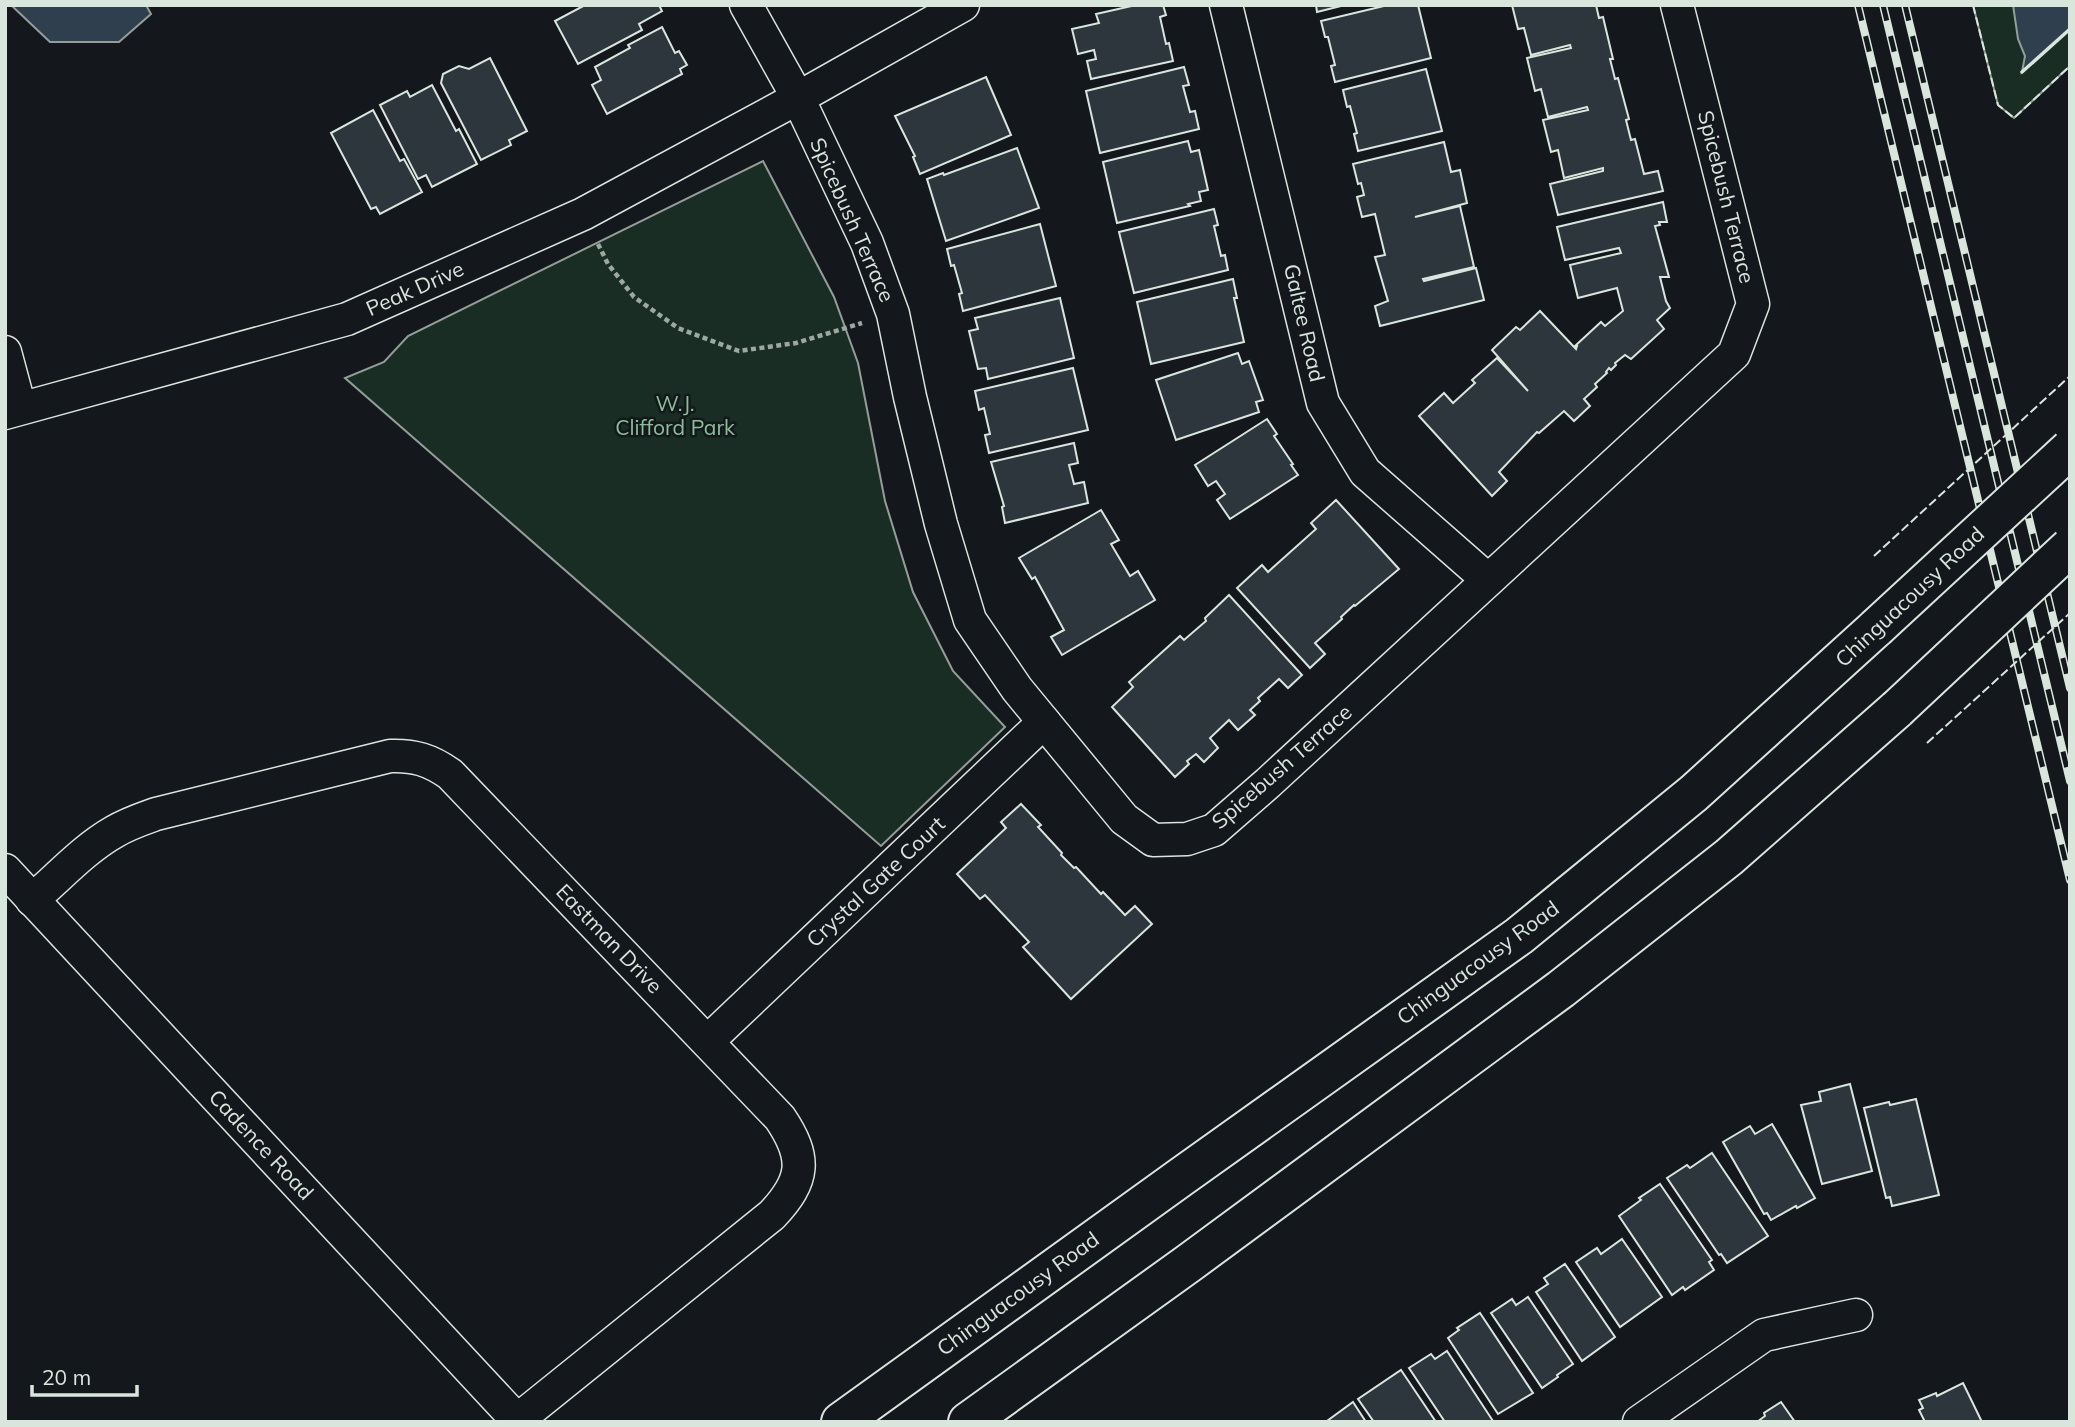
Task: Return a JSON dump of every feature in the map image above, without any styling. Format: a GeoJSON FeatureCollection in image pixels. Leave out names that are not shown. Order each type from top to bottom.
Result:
{"type":"FeatureCollection","features":[{"type":"Feature","properties":{"kind":"main road","name":"Chinguacousy Road"},"geometry":{"type":"LineString","coordinates":[[841,1422],[1519,936],[1694,793],[2070,449]]}},
{"type":"Feature","properties":{"kind":"main road"},"geometry":{"type":"LineString","coordinates":[[968,1422],[1561,989],[1729,857],[1898,709],[2070,547]]}},
{"type":"Feature","properties":{"kind":"street","name":"Spicebush Terrace"},"geometry":{"type":"LineString","coordinates":[[746,5],[798,98],[867,243],[893,314],[941,524],[970,620],[1017,689],[1124,819],[1153,840],[1187,839],[1214,830],[1734,354],[1753,304],[1677,5]]}},
{"type":"Feature","properties":{"kind":"street"},"geometry":{"type":"LineString","coordinates":[[798,98],[963,5]]}},
{"type":"Feature","properties":{"kind":"street","name":"Galtee Road"},"geometry":{"type":"LineString","coordinates":[[1226,5],[1323,403],[1365,472],[1488,580]]}},
{"type":"Feature","properties":{"kind":"street","name":"Peak Drive"},"geometry":{"type":"LineString","coordinates":[[12,411],[347,319],[583,214],[798,98]]}},
{"type":"Feature","properties":{"kind":"street"},"geometry":{"type":"LineString","coordinates":[[5,352],[12,411]]}},
{"type":"Feature","properties":{"kind":"street","name":"Crystal Gate Court"},"geometry":{"type":"LineString","coordinates":[[708,1041],[1044,722]]}},
{"type":"Feature","properties":{"kind":"street","name":"Eastman Drive"},"geometry":{"type":"LineString","coordinates":[[32,901],[97,844],[113,832],[138,820],[390,756],[422,758],[450,774],[780,1118],[792,1135],[798,1153],[799,1170],[785,1201],[772,1215],[516,1421]]}},
{"type":"Feature","properties":{"kind":"street","name":"Cadence Road"},"geometry":{"type":"LineString","coordinates":[[5,870],[516,1421]]}},
{"type":"Feature","properties":{"kind":"street"},"geometry":{"type":"LineString","coordinates":[[1639,1422],[1763,1335],[1856,1315]]}},
{"type":"Feature","properties":{"kind":"path"},"geometry":{"type":"LineString","coordinates":[[583,214],[608,264],[634,297],[678,328],[739,351],[796,344],[893,314]]}},
{"type":"Feature","properties":{"kind":"green space"},"geometry":{"type":"Polygon","coordinates":[[[1973,5],[2049,5],[2055,42],[2070,29],[2070,66],[2014,118],[1998,105],[1973,5]]]}},
{"type":"Feature","properties":{"kind":"green space","name":"W.J. Clifford Park"},"geometry":{"type":"Polygon","coordinates":[[[763,161],[834,297],[858,363],[885,501],[913,592],[953,671],[1005,727],[881,846],[345,378],[384,362],[408,336],[763,161]]]}},
{"type":"Feature","properties":{"kind":"water"},"geometry":{"type":"Polygon","coordinates":[[[11,5],[146,5],[151,14],[119,42],[50,42],[11,5]]]}},
{"type":"Feature","properties":{"kind":"water"},"geometry":{"type":"Polygon","coordinates":[[[2013,5],[2070,5],[2070,29],[2022,72],[2025,56],[2018,39],[2013,5]]]}},
{"type":"Feature","properties":{"kind":"building"},"geometry":{"type":"Polygon","coordinates":[[[585,5],[659,5],[662,11],[639,24],[642,30],[578,64],[555,21],[585,5]]]}},
{"type":"Feature","properties":{"kind":"building"},"geometry":{"type":"Polygon","coordinates":[[[1136,5],[1163,5],[1166,15],[1160,17],[1173,61],[1091,79],[1087,61],[1096,59],[1094,50],[1078,54],[1072,29],[1099,23],[1096,14],[1136,5]]]}},
{"type":"Feature","properties":{"kind":"building"},"geometry":{"type":"Polygon","coordinates":[[[1316,5],[1345,5],[1317,12],[1316,5]]]}},
{"type":"Feature","properties":{"kind":"building"},"geometry":{"type":"Polygon","coordinates":[[[1388,5],[1418,5],[1431,58],[1335,82],[1331,66],[1335,65],[1321,21],[1388,5]]]}},
{"type":"Feature","properties":{"kind":"building"},"geometry":{"type":"Polygon","coordinates":[[[1512,5],[1596,5],[1599,18],[1603,17],[1615,79],[1618,78],[1629,119],[1626,120],[1631,140],[1635,139],[1644,174],[1658,171],[1663,191],[1558,215],[1550,184],[1603,171],[1603,168],[1564,178],[1558,150],[1551,152],[1543,120],[1588,110],[1587,107],[1548,117],[1541,89],[1535,91],[1527,58],[1571,48],[1570,45],[1531,55],[1524,28],[1518,29],[1512,5]]]}},
{"type":"Feature","properties":{"kind":"building"},"geometry":{"type":"Polygon","coordinates":[[[662,27],[675,53],[679,51],[687,65],[680,69],[682,74],[607,114],[592,85],[601,80],[595,67],[662,27]]]}},
{"type":"Feature","properties":{"kind":"building"},"geometry":{"type":"Polygon","coordinates":[[[490,58],[527,131],[509,140],[511,145],[481,160],[441,83],[443,74],[459,66],[469,69],[490,58]]]}},
{"type":"Feature","properties":{"kind":"building"},"geometry":{"type":"Polygon","coordinates":[[[1184,67],[1189,85],[1183,86],[1190,112],[1195,111],[1199,129],[1100,153],[1086,91],[1184,67]]]}},
{"type":"Feature","properties":{"kind":"building"},"geometry":{"type":"Polygon","coordinates":[[[1426,69],[1442,131],[1358,151],[1354,134],[1357,133],[1343,90],[1426,69]]]}},
{"type":"Feature","properties":{"kind":"building"},"geometry":{"type":"Polygon","coordinates":[[[986,77],[1011,135],[920,174],[913,157],[915,156],[895,116],[986,77]]]}},
{"type":"Feature","properties":{"kind":"building"},"geometry":{"type":"Polygon","coordinates":[[[432,85],[477,164],[432,187],[426,175],[418,179],[380,105],[407,91],[410,97],[432,85]]]}},
{"type":"Feature","properties":{"kind":"building"},"geometry":{"type":"Polygon","coordinates":[[[373,110],[400,161],[404,159],[422,192],[380,214],[376,207],[371,209],[331,133],[373,110]]]}},
{"type":"Feature","properties":{"kind":"building"},"geometry":{"type":"Polygon","coordinates":[[[1188,141],[1191,152],[1199,150],[1208,190],[1199,192],[1201,201],[1117,223],[1103,162],[1188,141]]]}},
{"type":"Feature","properties":{"kind":"building"},"geometry":{"type":"Polygon","coordinates":[[[1444,142],[1451,172],[1460,170],[1467,203],[1415,217],[1460,206],[1474,267],[1423,279],[1424,281],[1476,268],[1484,300],[1380,326],[1375,306],[1388,301],[1375,257],[1385,255],[1375,214],[1362,217],[1357,197],[1364,195],[1353,164],[1444,142]]]}},
{"type":"Feature","properties":{"kind":"building"},"geometry":{"type":"Polygon","coordinates":[[[1017,148],[1039,208],[946,241],[927,179],[1017,148]]]}},
{"type":"Feature","properties":{"kind":"building"},"geometry":{"type":"Polygon","coordinates":[[[1663,202],[1667,222],[1659,222],[1660,225],[1655,226],[1669,277],[1660,277],[1670,308],[1657,320],[1664,329],[1631,359],[1625,355],[1611,370],[1609,368],[1595,384],[1597,387],[1584,399],[1590,406],[1574,421],[1564,411],[1537,432],[1499,472],[1507,481],[1492,496],[1419,416],[1444,393],[1453,403],[1475,383],[1472,380],[1497,358],[1528,391],[1492,350],[1516,327],[1520,330],[1540,311],[1576,349],[1575,346],[1601,322],[1605,326],[1623,311],[1617,288],[1578,298],[1570,265],[1621,253],[1619,248],[1565,260],[1557,227],[1663,202]]]}},
{"type":"Feature","properties":{"kind":"building"},"geometry":{"type":"Polygon","coordinates":[[[1214,209],[1218,225],[1214,226],[1221,256],[1225,255],[1228,270],[1134,293],[1119,232],[1214,209]]]}},
{"type":"Feature","properties":{"kind":"building"},"geometry":{"type":"Polygon","coordinates":[[[1040,224],[1056,286],[963,311],[959,294],[962,293],[947,249],[1040,224]]]}},
{"type":"Feature","properties":{"kind":"building"},"geometry":{"type":"Polygon","coordinates":[[[1233,279],[1237,298],[1234,298],[1244,342],[1151,364],[1137,302],[1233,279]]]}},
{"type":"Feature","properties":{"kind":"building"},"geometry":{"type":"Polygon","coordinates":[[[1060,298],[1074,358],[988,379],[986,368],[978,369],[969,331],[978,329],[975,318],[1060,298]]]}},
{"type":"Feature","properties":{"kind":"building"},"geometry":{"type":"Polygon","coordinates":[[[1238,353],[1242,364],[1249,361],[1263,400],[1256,402],[1259,412],[1176,440],[1156,380],[1238,353]]]}},
{"type":"Feature","properties":{"kind":"building"},"geometry":{"type":"Polygon","coordinates":[[[1073,368],[1088,430],[989,453],[985,435],[990,434],[984,408],[979,410],[975,391],[1073,368]]]}},
{"type":"Feature","properties":{"kind":"building"},"geometry":{"type":"Polygon","coordinates":[[[1267,419],[1277,434],[1274,436],[1298,475],[1230,519],[1217,500],[1225,494],[1216,481],[1208,486],[1195,465],[1267,419]]]}},
{"type":"Feature","properties":{"kind":"building"},"geometry":{"type":"Polygon","coordinates":[[[1074,443],[1078,463],[1069,465],[1074,484],[1084,482],[1088,503],[1005,523],[1004,506],[991,462],[1074,443]]]}},
{"type":"Feature","properties":{"kind":"building"},"geometry":{"type":"Polygon","coordinates":[[[1336,500],[1399,569],[1354,605],[1315,643],[1325,654],[1310,668],[1237,588],[1262,565],[1268,572],[1316,529],[1311,523],[1336,500]]]}},
{"type":"Feature","properties":{"kind":"building"},"geometry":{"type":"Polygon","coordinates":[[[1101,510],[1119,540],[1111,544],[1130,576],[1138,571],[1155,600],[1062,655],[1051,637],[1064,630],[1035,577],[1032,579],[1019,558],[1101,510]]]}},
{"type":"Feature","properties":{"kind":"building"},"geometry":{"type":"Polygon","coordinates":[[[1229,595],[1302,675],[1288,688],[1279,679],[1258,698],[1260,701],[1250,710],[1255,715],[1238,730],[1229,720],[1210,738],[1218,748],[1204,762],[1196,754],[1175,777],[1112,707],[1133,687],[1129,682],[1180,636],[1184,640],[1206,621],[1205,618],[1229,595]]]}},
{"type":"Feature","properties":{"kind":"building"},"geometry":{"type":"Polygon","coordinates":[[[1021,804],[1041,825],[1038,827],[1061,855],[1101,894],[1103,892],[1125,915],[1135,906],[1152,924],[1071,999],[1023,947],[1029,942],[985,895],[980,899],[957,874],[1006,828],[1001,822],[1021,804]]]}},
{"type":"Feature","properties":{"kind":"building"},"geometry":{"type":"Polygon","coordinates":[[[1850,1084],[1872,1171],[1822,1184],[1801,1105],[1821,1101],[1819,1092],[1850,1084]]]}},
{"type":"Feature","properties":{"kind":"building"},"geometry":{"type":"Polygon","coordinates":[[[1916,1099],[1939,1195],[1892,1206],[1890,1197],[1886,1198],[1864,1108],[1916,1099]]]}},
{"type":"Feature","properties":{"kind":"building"},"geometry":{"type":"Polygon","coordinates":[[[1772,1124],[1815,1198],[1771,1220],[1767,1213],[1764,1214],[1723,1142],[1750,1126],[1755,1134],[1772,1124]]]}},
{"type":"Feature","properties":{"kind":"building"},"geometry":{"type":"Polygon","coordinates":[[[1712,1153],[1768,1236],[1727,1263],[1667,1178],[1687,1165],[1690,1168],[1712,1153]]]}},
{"type":"Feature","properties":{"kind":"building"},"geometry":{"type":"Polygon","coordinates":[[[1660,1184],[1712,1260],[1709,1262],[1714,1270],[1685,1290],[1683,1287],[1672,1295],[1619,1216],[1660,1184]]]}},
{"type":"Feature","properties":{"kind":"building"},"geometry":{"type":"Polygon","coordinates":[[[1622,1239],[1662,1297],[1620,1327],[1576,1262],[1597,1248],[1601,1254],[1622,1239]]]}},
{"type":"Feature","properties":{"kind":"building"},"geometry":{"type":"Polygon","coordinates":[[[1565,1264],[1615,1337],[1582,1361],[1536,1292],[1548,1284],[1544,1278],[1565,1264]]]}},
{"type":"Feature","properties":{"kind":"building"},"geometry":{"type":"Polygon","coordinates":[[[1528,1297],[1573,1364],[1542,1388],[1491,1313],[1512,1299],[1516,1305],[1528,1297]]]}},
{"type":"Feature","properties":{"kind":"building"},"geometry":{"type":"Polygon","coordinates":[[[1480,1313],[1533,1393],[1498,1414],[1448,1338],[1459,1330],[1457,1328],[1480,1313]]]}},
{"type":"Feature","properties":{"kind":"building"},"geometry":{"type":"Polygon","coordinates":[[[1447,1351],[1492,1422],[1445,1422],[1409,1368],[1431,1354],[1435,1359],[1447,1351]]]}},
{"type":"Feature","properties":{"kind":"building"},"geometry":{"type":"Polygon","coordinates":[[[1401,1370],[1436,1422],[1374,1422],[1358,1399],[1401,1370]]]}},
{"type":"Feature","properties":{"kind":"building"},"geometry":{"type":"Polygon","coordinates":[[[1963,1383],[1982,1422],[1925,1422],[1919,1410],[1923,1408],[1919,1400],[1936,1393],[1937,1396],[1963,1383]]]}},
{"type":"Feature","properties":{"kind":"building"},"geometry":{"type":"Polygon","coordinates":[[[1353,1402],[1366,1422],[1327,1422],[1327,1421],[1353,1402]]]}},
{"type":"Feature","properties":{"kind":"building"},"geometry":{"type":"Polygon","coordinates":[[[1781,1402],[1795,1422],[1757,1422],[1765,1416],[1764,1413],[1781,1402]]]}},
{"type":"Feature","properties":{"kind":"railway"},"geometry":{"type":"LineString","coordinates":[[1858,5],[2070,880]]}},
{"type":"Feature","properties":{"kind":"railway"},"geometry":{"type":"LineString","coordinates":[[1883,5],[2070,781]]}},
{"type":"Feature","properties":{"kind":"railway"},"geometry":{"type":"LineString","coordinates":[[1905,5],[2070,688]]}},
{"type":"Feature","properties":{"kind":"fence"},"geometry":{"type":"LineString","coordinates":[[1973,5],[1998,105],[2014,118],[2070,66]]}},
{"type":"Feature","properties":{"kind":"fence"},"geometry":{"type":"LineString","coordinates":[[1874,556],[2070,376]]}},
{"type":"Feature","properties":{"kind":"fence"},"geometry":{"type":"LineString","coordinates":[[1927,743],[2070,613]]}},
{"type":"Feature","properties":{"kind":"wall"},"geometry":{"type":"LineString","coordinates":[[2022,72],[2070,29]]}}]}
